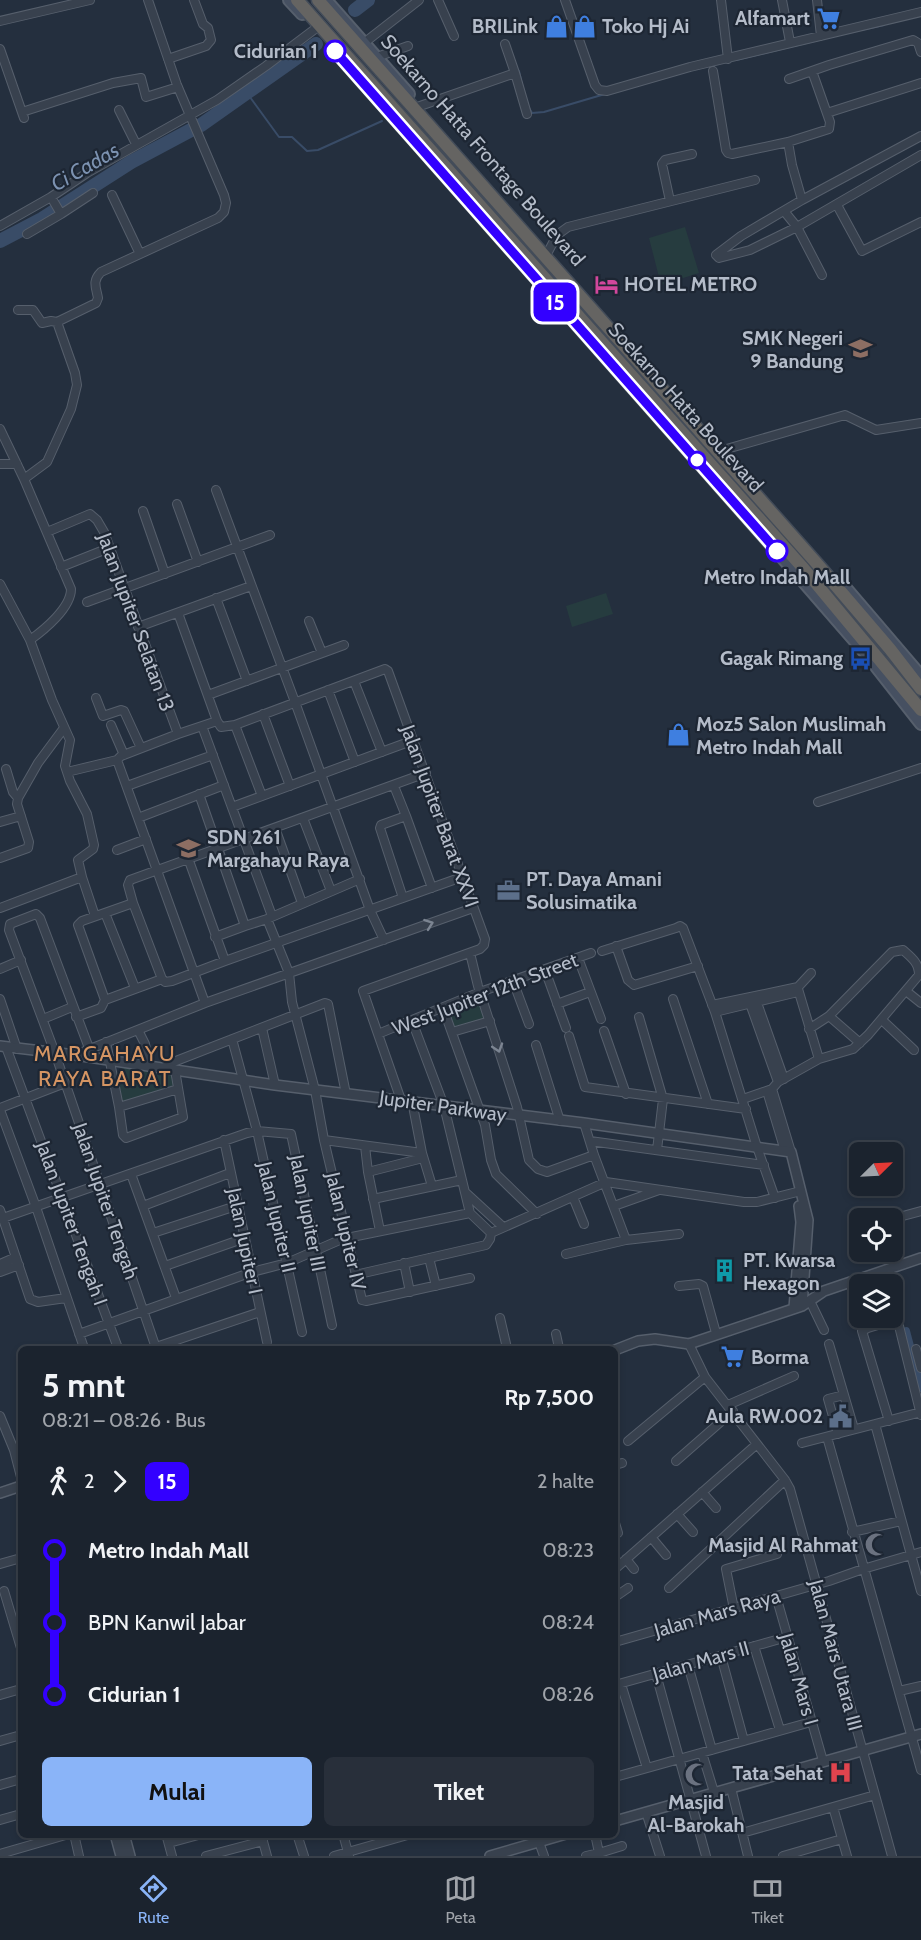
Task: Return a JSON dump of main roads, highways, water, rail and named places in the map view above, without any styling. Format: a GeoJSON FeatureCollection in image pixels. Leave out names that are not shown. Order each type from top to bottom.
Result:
{"type":"FeatureCollection","features":[{"type":"Feature","properties":{"kind":"highway","name":"Soekarno Hatta Boulevard"},"geometry":{"type":"LineString","coordinates":[[297,0],[317,28],[535,267],[804,569],[921,710]]}},
{"type":"Feature","properties":{"kind":"highway","name":"Soekarno Hatta Boulevard"},"geometry":{"type":"LineString","coordinates":[[318,0],[334,14],[639,358],[837,586],[921,689]]}},
{"type":"Feature","properties":{"kind":"highway"},"geometry":{"type":"LineString","coordinates":[[516,257],[535,267]]}},
{"type":"Feature","properties":{"kind":"highway"},"geometry":{"type":"LineString","coordinates":[[676,425],[686,448]]}},
{"type":"Feature","properties":{"kind":"highway"},"geometry":{"type":"LineString","coordinates":[[828,568],[837,586]]}},
{"type":"Feature","properties":{"kind":"main road"},"geometry":{"type":"LineString","coordinates":[[289,0],[317,28]]}},
{"type":"Feature","properties":{"kind":"main road"},"geometry":{"type":"LineString","coordinates":[[326,0],[334,14]]}},
{"type":"Feature","properties":{"kind":"main road","name":"Soekarno Hatta Frontage Boulevard"},"geometry":{"type":"LineString","coordinates":[[350,32],[377,57],[639,358],[828,568],[921,676]]}},
{"type":"Feature","properties":{"kind":"main road"},"geometry":{"type":"LineString","coordinates":[[332,44],[516,257],[866,654],[921,724]]}},
{"type":"Feature","properties":{"kind":"waterway","name":"Ci Cadas"},"geometry":{"type":"LineString","coordinates":[[355,10],[368,0]]}},
{"type":"Feature","properties":{"kind":"waterway"},"geometry":{"type":"LineString","coordinates":[[861,30],[884,25]]}},
{"type":"Feature","properties":{"kind":"waterway"},"geometry":{"type":"LineString","coordinates":[[736,60],[823,39]]}},
{"type":"Feature","properties":{"kind":"waterway","name":"Ci Cadas"},"geometry":{"type":"LineString","coordinates":[[201,125],[316,44]]}},
{"type":"Feature","properties":{"kind":"waterway"},"geometry":{"type":"LineString","coordinates":[[516,71],[519,71],[523,89]]}},
{"type":"Feature","properties":{"kind":"waterway"},"geometry":{"type":"LineString","coordinates":[[247,93],[279,137],[292,137],[307,151],[318,150],[382,121]]}},
{"type":"Feature","properties":{"kind":"waterway"},"geometry":{"type":"LineString","coordinates":[[528,106],[532,113],[544,112],[605,94]]}},
{"type":"Feature","properties":{"kind":"waterway","name":"Ci Cadas"},"geometry":{"type":"LineString","coordinates":[[0,241],[42,219],[131,162],[191,130]]}},
{"type":"Feature","properties":{"kind":"waterway"},"geometry":{"type":"LineString","coordinates":[[906,1331],[921,1388]]}},
{"type":"Feature","properties":{"kind":"place","name":"Alfamart"},"geometry":{"type":"Point","coordinates":[828,18]}},
{"type":"Feature","properties":{"kind":"place","name":"BRILink"},"geometry":{"type":"Point","coordinates":[556,26]}},
{"type":"Feature","properties":{"kind":"place","name":"Toko Hj Ai"},"geometry":{"type":"Point","coordinates":[584,26]}},
{"type":"Feature","properties":{"kind":"place","name":"Cidurian 1"},"geometry":{"type":"Point","coordinates":[335,51]}},
{"type":"Feature","properties":{"kind":"place","name":"HOTEL METRO"},"geometry":{"type":"Point","coordinates":[606,284]}},
{"type":"Feature","properties":{"kind":"place","name":"SMK Negeri 9 Bandung"},"geometry":{"type":"Point","coordinates":[861,349]}},
{"type":"Feature","properties":{"kind":"place","name":"Metro Indah Mall"},"geometry":{"type":"Point","coordinates":[777,551]}},
{"type":"Feature","properties":{"kind":"place","name":"Gagak Rimang"},"geometry":{"type":"Point","coordinates":[861,658]}},
{"type":"Feature","properties":{"kind":"place","name":"Moz5 Salon Muslimah Metro Indah Mall"},"geometry":{"type":"Point","coordinates":[678,735]}},
{"type":"Feature","properties":{"kind":"place","name":"SDN 261 Margahayu Raya"},"geometry":{"type":"Point","coordinates":[189,848]}},
{"type":"Feature","properties":{"kind":"place","name":"PT. Daya Amani Solusimatika"},"geometry":{"type":"Point","coordinates":[508,890]}},
{"type":"Feature","properties":{"kind":"place","name":"PT. Kwarsa Hexagon"},"geometry":{"type":"Point","coordinates":[725,1271]}},
{"type":"Feature","properties":{"kind":"place","name":"Borma"},"geometry":{"type":"Point","coordinates":[733,1357]}},
{"type":"Feature","properties":{"kind":"place","name":"Aula RW.002"},"geometry":{"type":"Point","coordinates":[841,1416]}},
{"type":"Feature","properties":{"kind":"place","name":"Masjid Al Rahmat"},"geometry":{"type":"Point","coordinates":[876,1545]}},
{"type":"Feature","properties":{"kind":"place","name":"Tata Sehat"},"geometry":{"type":"Point","coordinates":[841,1773]}},
{"type":"Feature","properties":{"kind":"place","name":"Masjid Al-Barokah"},"geometry":{"type":"Point","coordinates":[696,1774]}},
{"type":"Feature","properties":{"kind":"district","name":"MARGAHAYU RAYA BARAT"},"geometry":{"type":"Point","coordinates":[105,1066]}}]}
